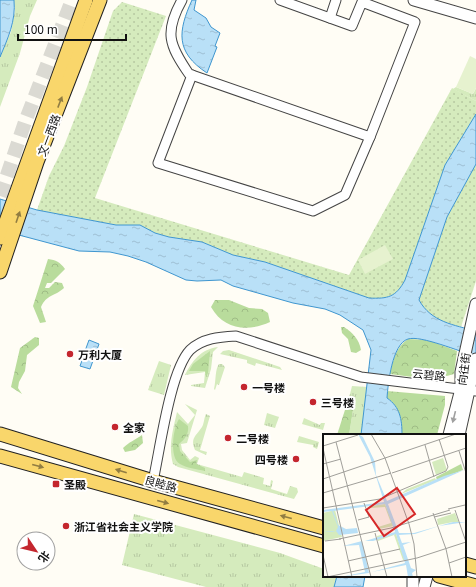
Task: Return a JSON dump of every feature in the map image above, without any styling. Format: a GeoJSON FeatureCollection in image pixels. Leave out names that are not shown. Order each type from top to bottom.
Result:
{"type":"FeatureCollection","features":[{"type":"Feature","properties":{"kind":"main road","name":"文一西路"},"geometry":{"type":"LineString","coordinates":[[0,272],[5,240],[86,0]]}},
{"type":"Feature","properties":{"kind":"main road","name":"文一西路"},"geometry":{"type":"LineString","coordinates":[[22,192],[100,0]]}},
{"type":"Feature","properties":{"kind":"main road","name":"良睦路"},"geometry":{"type":"LineString","coordinates":[[0,434],[153,481],[323,528]]}},
{"type":"Feature","properties":{"kind":"main road","name":"良睦路"},"geometry":{"type":"LineString","coordinates":[[0,456],[323,546]]}},
{"type":"Feature","properties":{"kind":"main road"},"geometry":{"type":"LineString","coordinates":[[466,564],[476,567]]}},
{"type":"Feature","properties":{"kind":"main road"},"geometry":{"type":"LineString","coordinates":[[443,577],[476,586]]}},
{"type":"Feature","properties":{"kind":"street"},"geometry":{"type":"LineString","coordinates":[[182,0],[169,30],[177,57],[189,74],[370,137]]}},
{"type":"Feature","properties":{"kind":"street"},"geometry":{"type":"LineString","coordinates":[[192,75],[158,163],[314,210],[346,195],[415,22],[362,2],[352,26],[280,0]]}},
{"type":"Feature","properties":{"kind":"street"},"geometry":{"type":"LineString","coordinates":[[330,18],[336,0]]}},
{"type":"Feature","properties":{"kind":"street"},"geometry":{"type":"LineString","coordinates":[[414,0],[476,18]]}},
{"type":"Feature","properties":{"kind":"street","name":"向往街"},"geometry":{"type":"LineString","coordinates":[[449,434],[469,390],[461,372],[475,307]]}},
{"type":"Feature","properties":{"kind":"street","name":"云碧路"},"geometry":{"type":"LineString","coordinates":[[153,481],[176,374],[181,362],[191,350],[201,342],[218,337],[236,336],[361,377],[469,390]]}},
{"type":"Feature","properties":{"kind":"street","name":"向往街"},"geometry":{"type":"LineString","coordinates":[[459,434],[476,359]]}},
{"type":"Feature","properties":{"kind":"street"},"geometry":{"type":"LineString","coordinates":[[424,587],[426,577]]}},
{"type":"Feature","properties":{"kind":"green space"},"geometry":{"type":"Polygon","coordinates":[[[14,0],[37,0],[30,16],[20,53],[0,107],[0,57],[11,32],[15,11],[14,0]]]}},
{"type":"Feature","properties":{"kind":"green space"},"geometry":{"type":"Polygon","coordinates":[[[122,2],[166,16],[95,198],[349,275],[452,88],[476,101],[476,114],[445,165],[405,280],[402,286],[395,293],[391,296],[381,298],[369,298],[265,262],[233,255],[202,242],[169,237],[155,233],[140,226],[116,225],[37,210],[49,176],[64,146],[87,87],[113,11],[122,2]]]}},
{"type":"Feature","properties":{"kind":"green space"},"geometry":{"type":"Polygon","coordinates":[[[470,56],[476,59],[476,88],[473,94],[456,87],[470,56]]]}},
{"type":"Feature","properties":{"kind":"green space"},"geometry":{"type":"Polygon","coordinates":[[[456,87],[473,94],[476,88],[476,101],[453,89],[456,87]]]}},
{"type":"Feature","properties":{"kind":"green space"},"geometry":{"type":"Polygon","coordinates":[[[476,164],[476,281],[461,327],[432,315],[419,300],[447,217],[476,164]]]}},
{"type":"Feature","properties":{"kind":"green space"},"geometry":{"type":"Polygon","coordinates":[[[385,245],[393,259],[365,274],[358,260],[385,245]]]}},
{"type":"Feature","properties":{"kind":"green space"},"geometry":{"type":"Polygon","coordinates":[[[48,259],[58,262],[65,269],[51,283],[47,283],[45,288],[49,288],[55,282],[62,283],[64,288],[43,303],[41,307],[46,322],[40,323],[33,306],[48,259]]]}},
{"type":"Feature","properties":{"kind":"green space"},"geometry":{"type":"Polygon","coordinates":[[[215,300],[229,300],[249,308],[262,309],[268,313],[270,322],[253,327],[237,327],[216,315],[211,307],[215,300]]]}},
{"type":"Feature","properties":{"kind":"green space"},"geometry":{"type":"Polygon","coordinates":[[[341,327],[344,327],[355,337],[361,350],[356,353],[351,352],[348,339],[342,333],[341,327]]]}},
{"type":"Feature","properties":{"kind":"green space"},"geometry":{"type":"Polygon","coordinates":[[[35,337],[39,338],[39,345],[27,355],[25,371],[19,382],[18,388],[22,394],[11,387],[20,348],[35,337]]]}},
{"type":"Feature","properties":{"kind":"green space"},"geometry":{"type":"Polygon","coordinates":[[[408,339],[428,340],[457,351],[454,374],[430,378],[390,374],[398,350],[408,339]]]}},
{"type":"Feature","properties":{"kind":"green space"},"geometry":{"type":"Polygon","coordinates":[[[218,347],[213,352],[211,369],[205,388],[191,386],[204,383],[205,372],[185,375],[191,365],[202,353],[218,347]]]}},
{"type":"Feature","properties":{"kind":"green space"},"geometry":{"type":"Polygon","coordinates":[[[229,350],[280,367],[282,370],[256,363],[255,366],[247,363],[247,360],[220,354],[223,351],[229,350]]]}},
{"type":"Feature","properties":{"kind":"green space"},"geometry":{"type":"Polygon","coordinates":[[[210,351],[208,373],[206,377],[205,371],[189,371],[193,364],[210,351]]]}},
{"type":"Feature","properties":{"kind":"green space"},"geometry":{"type":"Polygon","coordinates":[[[159,361],[171,365],[164,395],[148,390],[159,361]]]}},
{"type":"Feature","properties":{"kind":"green space"},"geometry":{"type":"Polygon","coordinates":[[[219,364],[222,364],[225,367],[219,385],[217,384],[215,390],[216,372],[219,364]]]}},
{"type":"Feature","properties":{"kind":"green space"},"geometry":{"type":"Polygon","coordinates":[[[352,386],[367,387],[361,434],[349,434],[353,410],[350,394],[352,386]]]}},
{"type":"Feature","properties":{"kind":"green space"},"geometry":{"type":"Polygon","coordinates":[[[387,391],[445,396],[445,405],[437,434],[402,434],[397,409],[395,405],[387,398],[387,391]]]}},
{"type":"Feature","properties":{"kind":"green space"},"geometry":{"type":"Polygon","coordinates":[[[350,394],[353,410],[349,434],[337,434],[350,394]]]}},
{"type":"Feature","properties":{"kind":"green space"},"geometry":{"type":"Polygon","coordinates":[[[185,404],[197,410],[187,443],[181,444],[182,450],[190,460],[195,456],[199,458],[197,464],[242,477],[244,472],[264,478],[263,484],[270,486],[271,480],[273,481],[271,489],[287,494],[290,486],[297,488],[298,492],[294,499],[178,467],[173,464],[171,444],[177,412],[188,424],[195,415],[185,404]]]}},
{"type":"Feature","properties":{"kind":"green space"},"geometry":{"type":"Polygon","coordinates":[[[267,413],[279,417],[275,428],[264,425],[267,413]]]}},
{"type":"Feature","properties":{"kind":"green space"},"geometry":{"type":"Polygon","coordinates":[[[206,414],[210,416],[200,450],[207,452],[206,455],[195,450],[193,440],[203,426],[206,414]]]}},
{"type":"Feature","properties":{"kind":"green space"},"geometry":{"type":"Polygon","coordinates":[[[304,418],[320,425],[321,423],[325,423],[323,430],[302,424],[304,418]]]}},
{"type":"Feature","properties":{"kind":"green space"},"geometry":{"type":"Polygon","coordinates":[[[179,419],[188,426],[186,436],[179,444],[180,451],[190,462],[197,460],[196,464],[205,468],[205,471],[180,464],[174,456],[173,443],[175,429],[179,419]]]}},
{"type":"Feature","properties":{"kind":"green space"},"geometry":{"type":"Polygon","coordinates":[[[142,435],[143,443],[135,450],[125,452],[123,448],[142,435]]]}},
{"type":"Feature","properties":{"kind":"green space"},"geometry":{"type":"Polygon","coordinates":[[[299,436],[319,442],[317,449],[313,447],[313,445],[297,442],[299,436]]]}},
{"type":"Feature","properties":{"kind":"green space"},"geometry":{"type":"Polygon","coordinates":[[[134,514],[280,553],[323,569],[323,577],[337,577],[334,587],[206,587],[122,565],[134,514]]]}},
{"type":"Feature","properties":{"kind":"water"},"geometry":{"type":"Polygon","coordinates":[[[0,0],[14,0],[14,15],[11,29],[0,57],[0,0]]]}},
{"type":"Feature","properties":{"kind":"water"},"geometry":{"type":"Polygon","coordinates":[[[192,0],[196,0],[194,10],[206,18],[211,27],[220,33],[215,46],[217,47],[207,73],[189,57],[184,49],[182,40],[184,22],[192,0]]]}},
{"type":"Feature","properties":{"kind":"water"},"geometry":{"type":"Polygon","coordinates":[[[476,114],[476,164],[447,217],[419,300],[430,313],[444,322],[476,331],[476,356],[422,339],[414,338],[403,342],[398,348],[392,365],[387,398],[395,405],[397,409],[402,434],[361,434],[371,350],[363,330],[340,315],[325,309],[293,303],[233,286],[221,280],[186,280],[146,262],[128,256],[110,252],[79,251],[0,230],[0,199],[37,210],[116,225],[140,225],[155,233],[169,237],[202,242],[233,255],[265,262],[369,298],[381,298],[391,296],[395,293],[402,286],[405,280],[445,165],[476,114]]]}},
{"type":"Feature","properties":{"kind":"water"},"geometry":{"type":"Polygon","coordinates":[[[89,340],[99,344],[90,369],[80,366],[84,355],[81,354],[83,350],[85,351],[89,340]]]}},
{"type":"Feature","properties":{"kind":"water"},"geometry":{"type":"Polygon","coordinates":[[[337,577],[365,577],[363,587],[334,587],[337,577]]]}},
{"type":"Feature","properties":{"kind":"tunnel"},"geometry":{"type":"LineString","coordinates":[[0,196],[25,122],[72,0]]}},
{"type":"Feature","properties":{"kind":"place","name":"万利大厦"},"geometry":{"type":"Point","coordinates":[70,354]}},
{"type":"Feature","properties":{"kind":"place","name":"一号楼"},"geometry":{"type":"Point","coordinates":[244,387]}},
{"type":"Feature","properties":{"kind":"place","name":"三号楼"},"geometry":{"type":"Point","coordinates":[313,402]}},
{"type":"Feature","properties":{"kind":"place","name":"全家"},"geometry":{"type":"Point","coordinates":[115,427]}},
{"type":"Feature","properties":{"kind":"place","name":"二号楼"},"geometry":{"type":"Point","coordinates":[228,438]}},
{"type":"Feature","properties":{"kind":"place","name":"四号楼"},"geometry":{"type":"Point","coordinates":[296,459]}},
{"type":"Feature","properties":{"kind":"place","name":"圣殿"},"geometry":{"type":"Point","coordinates":[56,484]}},
{"type":"Feature","properties":{"kind":"place","name":"浙江省社会主义学院"},"geometry":{"type":"Point","coordinates":[66,526]}}]}
